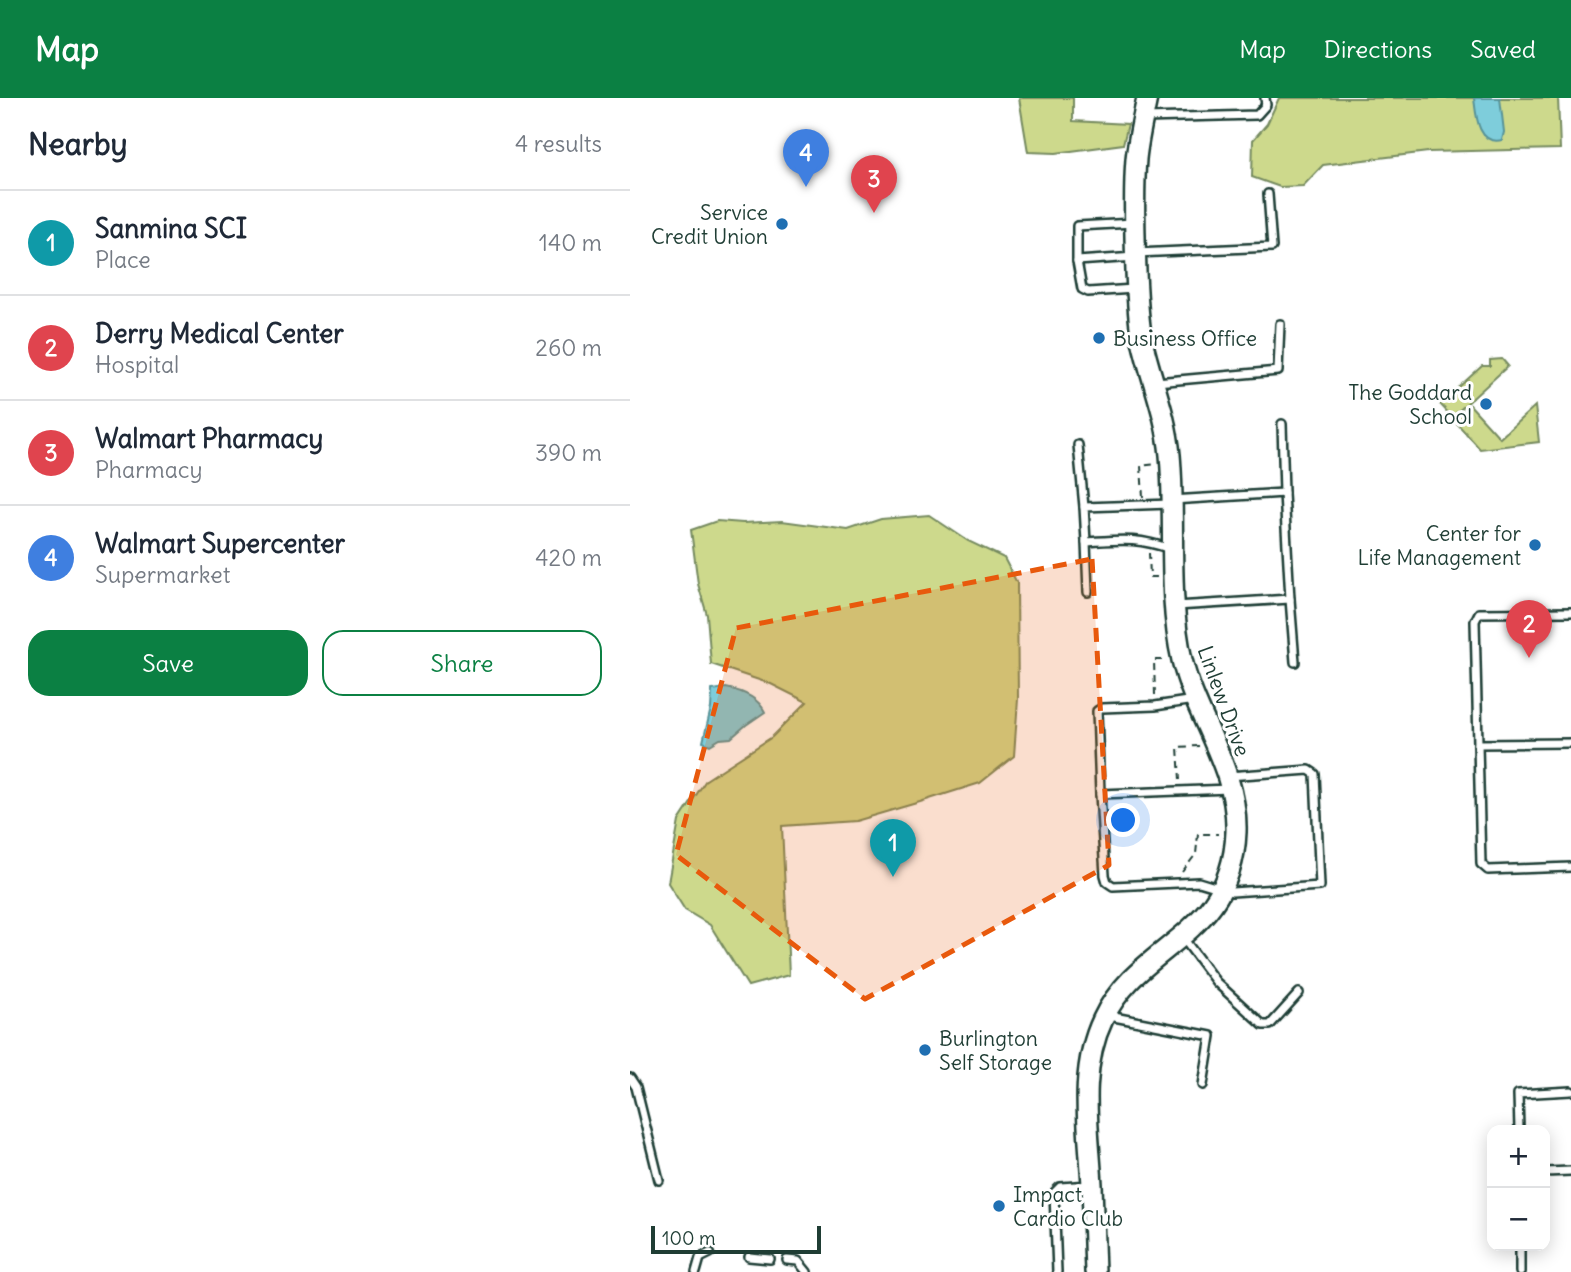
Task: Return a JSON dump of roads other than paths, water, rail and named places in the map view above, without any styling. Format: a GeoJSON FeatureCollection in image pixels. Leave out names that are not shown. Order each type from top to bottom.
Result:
{"type":"FeatureCollection","features":[{"type":"Feature","properties":{"kind":"street","name":"Linlew Drive"},"geometry":{"type":"LineString","coordinates":[[1095,1272],[1087,1116],[1090,1053],[1105,1015],[1130,981],[1183,938],[1205,916],[1221,890],[1230,865],[1236,833],[1229,783],[1182,659],[1176,606],[1168,438],[1142,339],[1134,223],[1136,162],[1147,98]]}},
{"type":"Feature","properties":{"kind":"lane"},"geometry":{"type":"LineString","coordinates":[[1143,118],[1257,115],[1266,105],[1265,98]]}},
{"type":"Feature","properties":{"kind":"lane"},"geometry":{"type":"LineString","coordinates":[[1077,261],[1272,247],[1268,194]]}},
{"type":"Feature","properties":{"kind":"lane"},"geometry":{"type":"LineString","coordinates":[[1134,223],[1077,226],[1077,261],[1082,289],[1088,292],[1137,288]]}},
{"type":"Feature","properties":{"kind":"lane"},"geometry":{"type":"LineString","coordinates":[[1155,382],[1278,371],[1280,324]]}},
{"type":"Feature","properties":{"kind":"lane"},"geometry":{"type":"LineString","coordinates":[[1282,424],[1295,662]]}},
{"type":"Feature","properties":{"kind":"lane"},"geometry":{"type":"LineString","coordinates":[[1078,445],[1088,593]]}},
{"type":"Feature","properties":{"kind":"lane"},"geometry":{"type":"LineString","coordinates":[[1083,507],[1144,505],[1284,493]]}},
{"type":"Feature","properties":{"kind":"lane"},"geometry":{"type":"LineString","coordinates":[[1086,542],[1138,539],[1174,551]]}},
{"type":"Feature","properties":{"kind":"lane"},"geometry":{"type":"LineString","coordinates":[[1176,606],[1290,599]]}},
{"type":"Feature","properties":{"kind":"lane"},"geometry":{"type":"LineString","coordinates":[[1571,612],[1479,613],[1475,621],[1481,864],[1488,870],[1571,867]]}},
{"type":"Feature","properties":{"kind":"lane"},"geometry":{"type":"LineString","coordinates":[[1100,794],[1181,792],[1309,769],[1315,774],[1320,886],[1245,892],[1221,890],[1199,882],[1113,886],[1107,882],[1100,794],[1097,711],[1102,708],[1155,706],[1195,699]]}},
{"type":"Feature","properties":{"kind":"lane"},"geometry":{"type":"LineString","coordinates":[[1478,744],[1571,743]]}},
{"type":"Feature","properties":{"kind":"lane"},"geometry":{"type":"LineString","coordinates":[[1183,938],[1216,982],[1263,1025],[1270,1025],[1299,993]]}},
{"type":"Feature","properties":{"kind":"lane"},"geometry":{"type":"LineString","coordinates":[[1105,1015],[1210,1036],[1203,1085]]}},
{"type":"Feature","properties":{"kind":"lane"},"geometry":{"type":"LineString","coordinates":[[630,1078],[636,1087],[659,1180]]}},
{"type":"Feature","properties":{"kind":"lane"},"geometry":{"type":"LineString","coordinates":[[1519,1125],[1518,1094],[1571,1091]]}},
{"type":"Feature","properties":{"kind":"lane"},"geometry":{"type":"LineString","coordinates":[[1550,1172],[1571,1171]]}},
{"type":"Feature","properties":{"kind":"lane"},"geometry":{"type":"LineString","coordinates":[[1057,1272],[1054,1193],[1059,1187],[1092,1185]]}},
{"type":"Feature","properties":{"kind":"lane"},"geometry":{"type":"LineString","coordinates":[[1520,1251],[1520,1272]]}},
{"type":"Feature","properties":{"kind":"lane"},"geometry":{"type":"LineString","coordinates":[[696,1272],[700,1258],[710,1253]]}},
{"type":"Feature","properties":{"kind":"lane"},"geometry":{"type":"LineString","coordinates":[[749,1257],[770,1259]]}},
{"type":"Feature","properties":{"kind":"lane"},"geometry":{"type":"LineString","coordinates":[[787,1260],[798,1261],[807,1272]]}},
{"type":"Feature","properties":{"kind":"water"},"geometry":{"type":"Polygon","coordinates":[[[1474,98],[1500,98],[1504,132],[1502,140],[1487,138],[1479,127],[1474,98]]]}},
{"type":"Feature","properties":{"kind":"water"},"geometry":{"type":"Polygon","coordinates":[[[726,688],[749,695],[765,712],[731,738],[720,739],[710,745],[703,742],[712,690],[726,688]]]}},
{"type":"Feature","properties":{"kind":"place","name":"Walmart Supercenter"},"geometry":{"type":"Point","coordinates":[806,187]}},
{"type":"Feature","properties":{"kind":"place","name":"Walmart Pharmacy"},"geometry":{"type":"Point","coordinates":[874,213]}},
{"type":"Feature","properties":{"kind":"place","name":"Service Credit Union"},"geometry":{"type":"Point","coordinates":[782,224]}},
{"type":"Feature","properties":{"kind":"place","name":"Business Office"},"geometry":{"type":"Point","coordinates":[1099,338]}},
{"type":"Feature","properties":{"kind":"place","name":"The Goddard School"},"geometry":{"type":"Point","coordinates":[1486,404]}},
{"type":"Feature","properties":{"kind":"place","name":"Center for Life Management"},"geometry":{"type":"Point","coordinates":[1535,545]}},
{"type":"Feature","properties":{"kind":"place","name":"Derry Medical Center"},"geometry":{"type":"Point","coordinates":[1529,658]}},
{"type":"Feature","properties":{"kind":"place","name":"Sanmina SCI"},"geometry":{"type":"Point","coordinates":[893,877]}},
{"type":"Feature","properties":{"kind":"place","name":"Burlington Self Storage"},"geometry":{"type":"Point","coordinates":[925,1050]}},
{"type":"Feature","properties":{"kind":"place","name":"Impact Cardio Club"},"geometry":{"type":"Point","coordinates":[999,1206]}}]}
